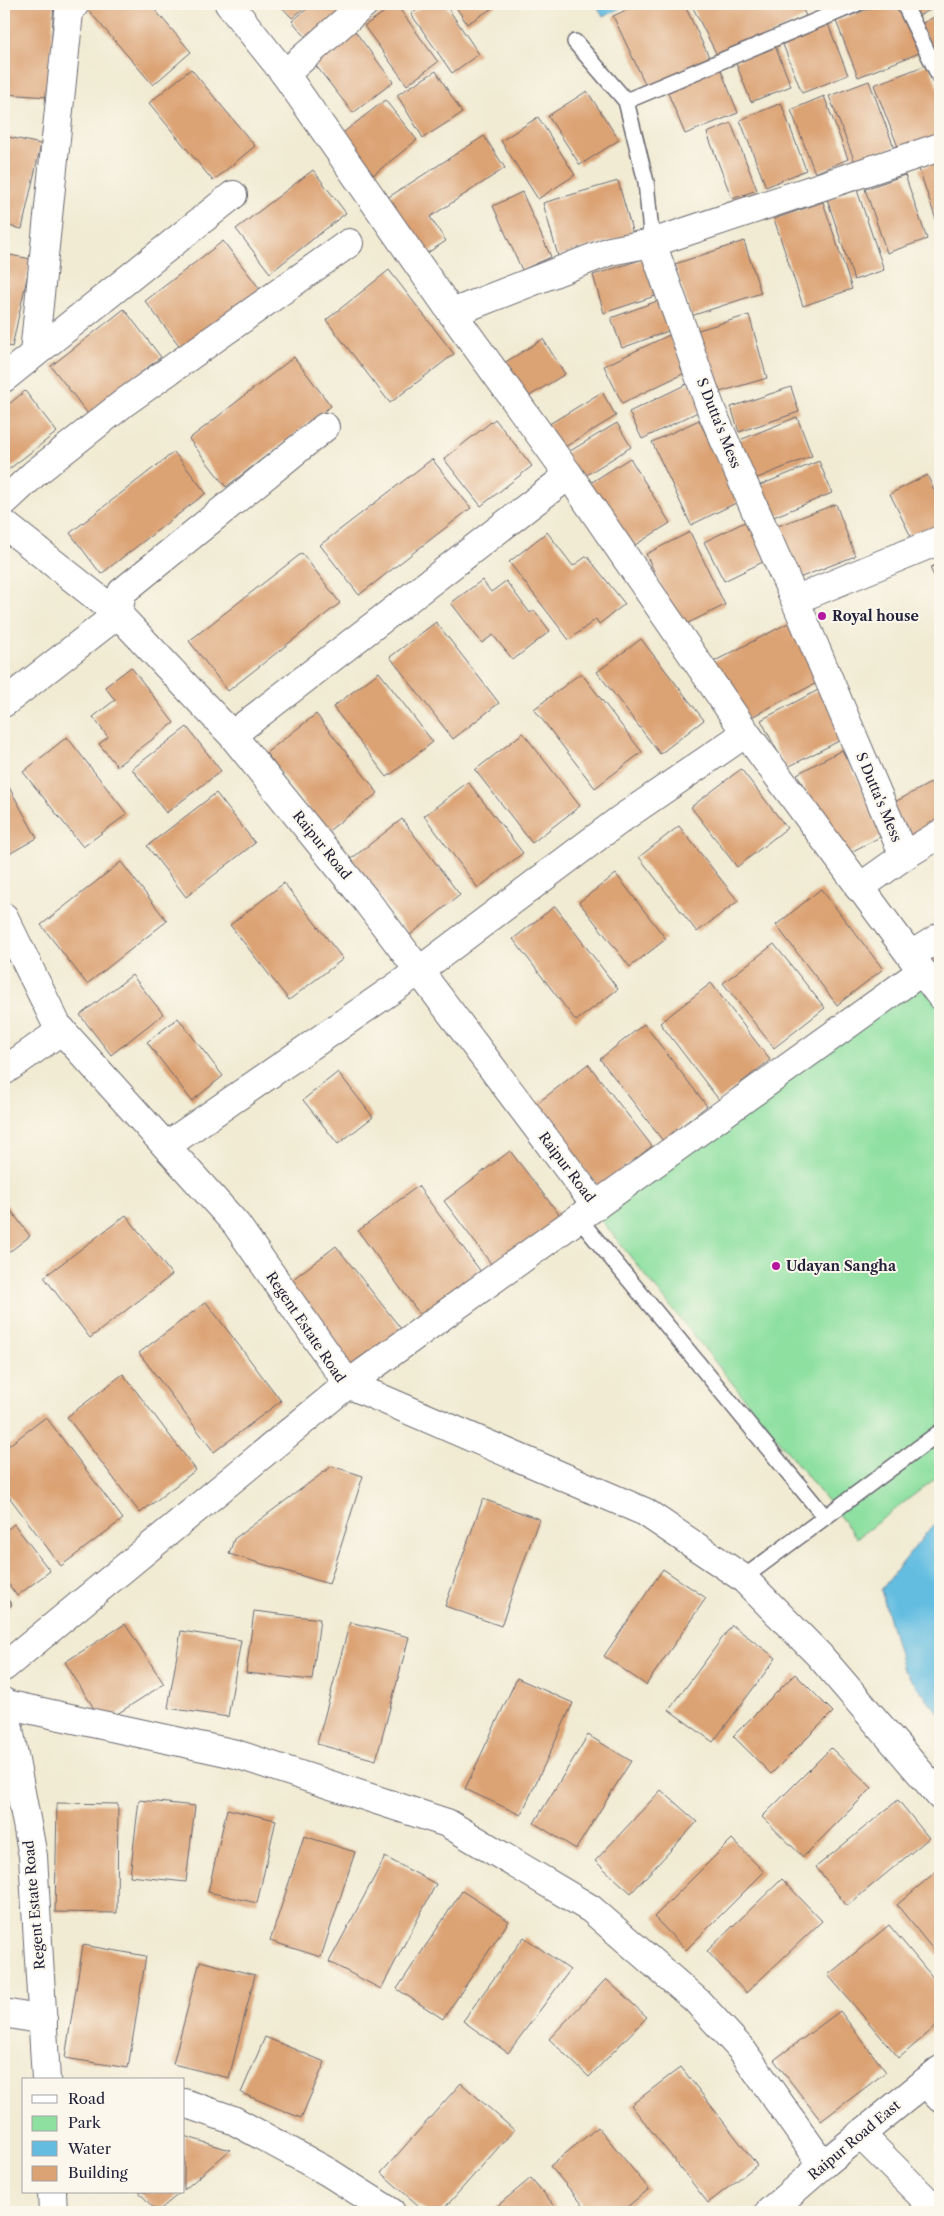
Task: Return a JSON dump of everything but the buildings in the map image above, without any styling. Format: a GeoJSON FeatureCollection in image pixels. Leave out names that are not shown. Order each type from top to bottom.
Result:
{"type":"FeatureCollection","features":[{"type":"Feature","properties":{"kind":"street"},"geometry":{"type":"LineString","coordinates":[[34,353],[69,12],[74,4]]}},
{"type":"Feature","properties":{"kind":"street"},"geometry":{"type":"LineString","coordinates":[[229,4],[285,74],[452,313],[569,475],[746,733],[940,995]]}},
{"type":"Feature","properties":{"kind":"street"},"geometry":{"type":"LineString","coordinates":[[285,74],[364,4]]}},
{"type":"Feature","properties":{"kind":"street"},"geometry":{"type":"LineString","coordinates":[[452,313],[610,251],[652,243],[940,147]]}},
{"type":"Feature","properties":{"kind":"street"},"geometry":{"type":"LineString","coordinates":[[4,378],[233,195]]}},
{"type":"Feature","properties":{"kind":"street"},"geometry":{"type":"LineString","coordinates":[[4,502],[34,474],[125,402],[349,243]]}},
{"type":"Feature","properties":{"kind":"street","name":"S Dutta's Mess"},"geometry":{"type":"LineString","coordinates":[[652,243],[712,412],[795,600],[904,856]]}},
{"type":"Feature","properties":{"kind":"street"},"geometry":{"type":"LineString","coordinates":[[4,703],[118,614],[122,592],[325,427]]}},
{"type":"Feature","properties":{"kind":"street"},"geometry":{"type":"LineString","coordinates":[[232,735],[569,475]]}},
{"type":"Feature","properties":{"kind":"street","name":"Raipur Road"},"geometry":{"type":"LineString","coordinates":[[4,524],[118,614],[232,735],[365,899],[420,971],[588,1212]]}},
{"type":"Feature","properties":{"kind":"street"},"geometry":{"type":"LineString","coordinates":[[795,600],[940,540]]}},
{"type":"Feature","properties":{"kind":"street"},"geometry":{"type":"LineString","coordinates":[[166,1146],[420,971],[622,819],[746,733]]}},
{"type":"Feature","properties":{"kind":"street"},"geometry":{"type":"LineString","coordinates":[[859,888],[904,856],[940,834]]}},
{"type":"Feature","properties":{"kind":"street","name":"Regent Estate Road"},"geometry":{"type":"LineString","coordinates":[[4,916],[57,1025],[236,1224],[348,1384],[4,1667]]}},
{"type":"Feature","properties":{"kind":"street"},"geometry":{"type":"LineString","coordinates":[[348,1384],[588,1212],[916,963],[940,937]]}},
{"type":"Feature","properties":{"kind":"street"},"geometry":{"type":"LineString","coordinates":[[4,1071],[62,1030]]}},
{"type":"Feature","properties":{"kind":"street"},"geometry":{"type":"LineString","coordinates":[[348,1384],[645,1512],[743,1578],[819,1655],[940,1796]]}},
{"type":"Feature","properties":{"kind":"street"},"geometry":{"type":"LineString","coordinates":[[4,1703],[236,1754],[447,1823],[591,1909],[697,2000],[742,2050],[823,2165]]}},
{"type":"Feature","properties":{"kind":"street","name":"Regent Estate Road"},"geometry":{"type":"LineString","coordinates":[[4,1703],[33,1856],[46,2078]]}},
{"type":"Feature","properties":{"kind":"street"},"geometry":{"type":"LineString","coordinates":[[4,2013],[43,2020]]}},
{"type":"Feature","properties":{"kind":"street","name":"Raipur Road East"},"geometry":{"type":"LineString","coordinates":[[769,2212],[860,2134],[935,2083]]}},
{"type":"Feature","properties":{"kind":"street"},"geometry":{"type":"LineString","coordinates":[[185,2103],[233,2120],[328,2172],[391,2212]]}},
{"type":"Feature","properties":{"kind":"street"},"geometry":{"type":"LineString","coordinates":[[860,2134],[938,2212]]}},
{"type":"Feature","properties":{"kind":"street"},"geometry":{"type":"LineString","coordinates":[[52,2194],[53,2212]]}},
{"type":"Feature","properties":{"kind":"lane"},"geometry":{"type":"LineString","coordinates":[[626,102],[856,4]]}},
{"type":"Feature","properties":{"kind":"lane"},"geometry":{"type":"LineString","coordinates":[[904,4],[940,78]]}},
{"type":"Feature","properties":{"kind":"lane"},"geometry":{"type":"LineString","coordinates":[[575,42],[626,102],[646,182],[652,243]]}},
{"type":"Feature","properties":{"kind":"lane"},"geometry":{"type":"LineString","coordinates":[[588,1212],[825,1517]]}},
{"type":"Feature","properties":{"kind":"lane"},"geometry":{"type":"LineString","coordinates":[[743,1578],[940,1432]]}},
{"type":"Feature","properties":{"kind":"green space"},"geometry":{"type":"Polygon","coordinates":[[[927,978],[940,995],[940,1475],[857,1538],[596,1214],[927,978]]]}},
{"type":"Feature","properties":{"kind":"water"},"geometry":{"type":"Polygon","coordinates":[[[596,4],[628,4],[603,17],[596,4]]]}},
{"type":"Feature","properties":{"kind":"water"},"geometry":{"type":"Polygon","coordinates":[[[940,1519],[940,1715],[903,1669],[881,1590],[927,1532],[940,1519]]]}},
{"type":"Feature","properties":{"kind":"place","name":"Royal house"},"geometry":{"type":"Point","coordinates":[822,616]}},
{"type":"Feature","properties":{"kind":"place","name":"Udayan Sangha"},"geometry":{"type":"Point","coordinates":[776,1266]}}]}
